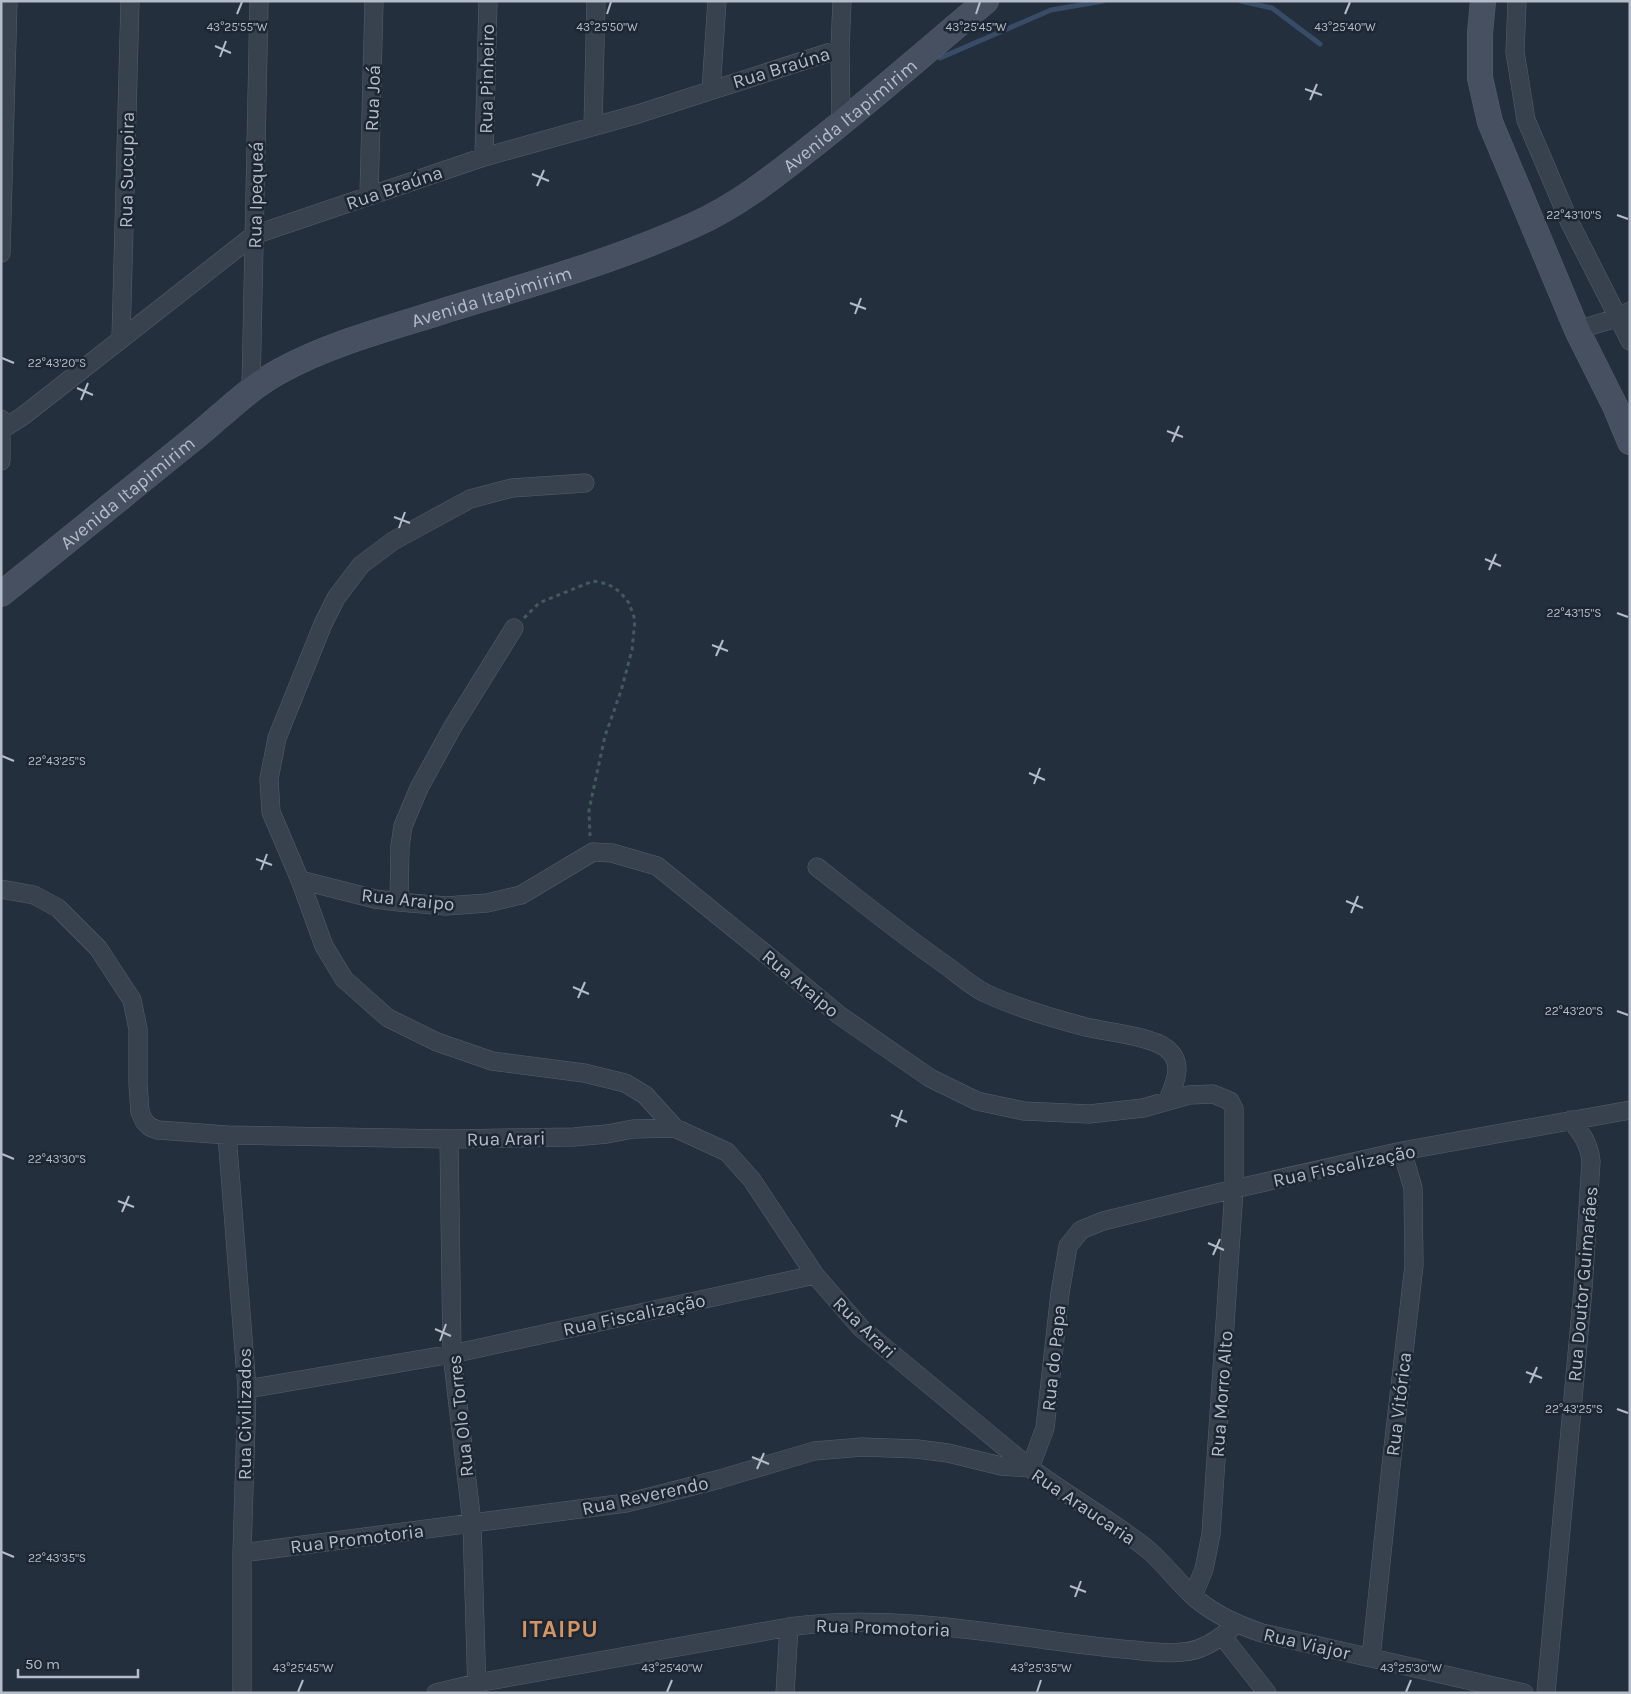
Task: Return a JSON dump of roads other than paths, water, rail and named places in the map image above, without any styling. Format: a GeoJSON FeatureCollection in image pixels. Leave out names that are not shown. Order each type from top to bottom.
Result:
{"type":"FeatureCollection","features":[{"type":"Feature","properties":{"kind":"main road","name":"Avenida Itapimirim"},"geometry":{"type":"LineString","coordinates":[[1,594],[202,432],[251,388],[282,370],[329,349],[554,277],[653,242],[696,224],[732,205],[772,178],[841,123],[986,1]]}},
{"type":"Feature","properties":{"kind":"main road"},"geometry":{"type":"LineString","coordinates":[[1484,1],[1480,33],[1480,78],[1490,122],[1577,330],[1615,406],[1630,442]]}},
{"type":"Feature","properties":{"kind":"street"},"geometry":{"type":"LineString","coordinates":[[1,253],[8,1]]}},
{"type":"Feature","properties":{"kind":"street","name":"Rua Sucupira"},"geometry":{"type":"LineString","coordinates":[[121,339],[130,1]]}},
{"type":"Feature","properties":{"kind":"street","name":"Rua Ipequeá"},"geometry":{"type":"LineString","coordinates":[[251,388],[259,1]]}},
{"type":"Feature","properties":{"kind":"street","name":"Rua Joá"},"geometry":{"type":"LineString","coordinates":[[369,195],[374,1]]}},
{"type":"Feature","properties":{"kind":"street","name":"Rua Pinheiro"},"geometry":{"type":"LineString","coordinates":[[484,157],[488,1]]}},
{"type":"Feature","properties":{"kind":"street"},"geometry":{"type":"LineString","coordinates":[[593,126],[596,1]]}},
{"type":"Feature","properties":{"kind":"street"},"geometry":{"type":"LineString","coordinates":[[711,90],[717,1]]}},
{"type":"Feature","properties":{"kind":"street"},"geometry":{"type":"LineString","coordinates":[[841,123],[840,49],[842,1]]}},
{"type":"Feature","properties":{"kind":"street"},"geometry":{"type":"LineString","coordinates":[[1517,1],[1515,52],[1526,120],[1570,223],[1624,314],[1630,340]]}},
{"type":"Feature","properties":{"kind":"street","name":"Rua Braúna"},"geometry":{"type":"LineString","coordinates":[[2,425],[23,416],[254,235],[484,157],[638,114],[840,49]]}},
{"type":"Feature","properties":{"kind":"street"},"geometry":{"type":"LineString","coordinates":[[1577,330],[1624,314]]}},
{"type":"Feature","properties":{"kind":"street"},"geometry":{"type":"LineString","coordinates":[[1,461],[2,425]]}},
{"type":"Feature","properties":{"kind":"street"},"geometry":{"type":"LineString","coordinates":[[585,483],[512,488],[470,499],[393,541],[361,565],[341,592],[323,624],[277,738],[268,779],[271,812],[300,880],[324,946],[344,979],[388,1018],[437,1042],[492,1061],[584,1073],[625,1083],[645,1095],[675,1128]]}},
{"type":"Feature","properties":{"kind":"street"},"geometry":{"type":"LineString","coordinates":[[399,902],[400,846],[403,826],[419,788],[452,728],[514,628]]}},
{"type":"Feature","properties":{"kind":"street","name":"Rua Araipo"},"geometry":{"type":"LineString","coordinates":[[300,880],[374,899],[446,906],[488,903],[521,895],[593,852],[612,853],[657,866],[839,1016],[930,1078],[977,1101],[1024,1111],[1089,1114],[1143,1108],[1189,1095],[1214,1094],[1230,1100],[1234,1109],[1234,1189]]}},
{"type":"Feature","properties":{"kind":"street"},"geometry":{"type":"LineString","coordinates":[[817,867],[905,937],[983,992],[1015,1005],[1084,1026],[1130,1036],[1165,1047],[1171,1053],[1178,1066],[1178,1074],[1168,1100]]}},
{"type":"Feature","properties":{"kind":"street","name":"Rua Arari"},"geometry":{"type":"LineString","coordinates":[[1,889],[34,895],[58,908],[98,948],[132,1000],[138,1029],[140,1112],[144,1121],[150,1126],[158,1130],[227,1135],[449,1139],[574,1137],[633,1129],[675,1128],[727,1152],[752,1180],[815,1275],[861,1328],[1030,1468]]}},
{"type":"Feature","properties":{"kind":"street","name":"Rua Fiscalização"},"geometry":{"type":"LineString","coordinates":[[1068,1246],[1081,1230],[1104,1221],[1234,1189],[1402,1151],[1630,1110]]}},
{"type":"Feature","properties":{"kind":"street","name":"Rua Doutor Guimarães"},"geometry":{"type":"LineString","coordinates":[[1546,1693],[1583,1289],[1591,1161],[1590,1148],[1571,1120]]}},
{"type":"Feature","properties":{"kind":"street","name":"Rua Civilizados"},"geometry":{"type":"LineString","coordinates":[[227,1135],[247,1388],[242,1553],[242,1693]]}},
{"type":"Feature","properties":{"kind":"street","name":"Rua Olo Torres"},"geometry":{"type":"LineString","coordinates":[[449,1139],[452,1354],[472,1522],[477,1688]]}},
{"type":"Feature","properties":{"kind":"street","name":"Rua Vitórica"},"geometry":{"type":"LineString","coordinates":[[1371,1658],[1414,1265],[1413,1188],[1402,1151]]}},
{"type":"Feature","properties":{"kind":"street","name":"Rua Morro Alto"},"geometry":{"type":"LineString","coordinates":[[1193,1596],[1204,1569],[1211,1534],[1234,1189]]}},
{"type":"Feature","properties":{"kind":"street","name":"Rua do Papa"},"geometry":{"type":"LineString","coordinates":[[1030,1468],[1045,1428],[1060,1293],[1068,1246]]}},
{"type":"Feature","properties":{"kind":"street","name":"Rua Fiscalização"},"geometry":{"type":"LineString","coordinates":[[452,1354],[815,1275]]}},
{"type":"Feature","properties":{"kind":"street"},"geometry":{"type":"LineString","coordinates":[[247,1388],[452,1354]]}},
{"type":"Feature","properties":{"kind":"street","name":"Rua Araucaria"},"geometry":{"type":"LineString","coordinates":[[814,1451],[862,1447],[917,1449],[948,1453],[1001,1466],[1030,1468],[1112,1523],[1148,1550],[1193,1596],[1236,1624]]}},
{"type":"Feature","properties":{"kind":"street","name":"Rua Reverendo"},"geometry":{"type":"LineString","coordinates":[[472,1522],[626,1503],[720,1479],[814,1451]]}},
{"type":"Feature","properties":{"kind":"street","name":"Rua Promotoria"},"geometry":{"type":"LineString","coordinates":[[242,1553],[472,1522]]}},
{"type":"Feature","properties":{"kind":"street","name":"Rua Promotoria"},"geometry":{"type":"LineString","coordinates":[[436,1693],[477,1688],[789,1626],[824,1622],[914,1624],[1155,1652],[1184,1652],[1200,1648],[1223,1636],[1236,1624]]}},
{"type":"Feature","properties":{"kind":"street","name":"Rua Viajor"},"geometry":{"type":"LineString","coordinates":[[1236,1624],[1262,1633],[1524,1693]]}},
{"type":"Feature","properties":{"kind":"street"},"geometry":{"type":"LineString","coordinates":[[785,1693],[789,1626]]}},
{"type":"Feature","properties":{"kind":"street"},"geometry":{"type":"LineString","coordinates":[[1223,1636],[1266,1693]]}},
{"type":"Feature","properties":{"kind":"waterway"},"geometry":{"type":"LineString","coordinates":[[940,58],[1051,10],[1103,1]]}},
{"type":"Feature","properties":{"kind":"waterway"},"geometry":{"type":"LineString","coordinates":[[1241,1],[1272,8],[1320,44]]}},
{"type":"Feature","properties":{"kind":"district","name":"ITAIPU"},"geometry":{"type":"Point","coordinates":[560,1629]}}]}
